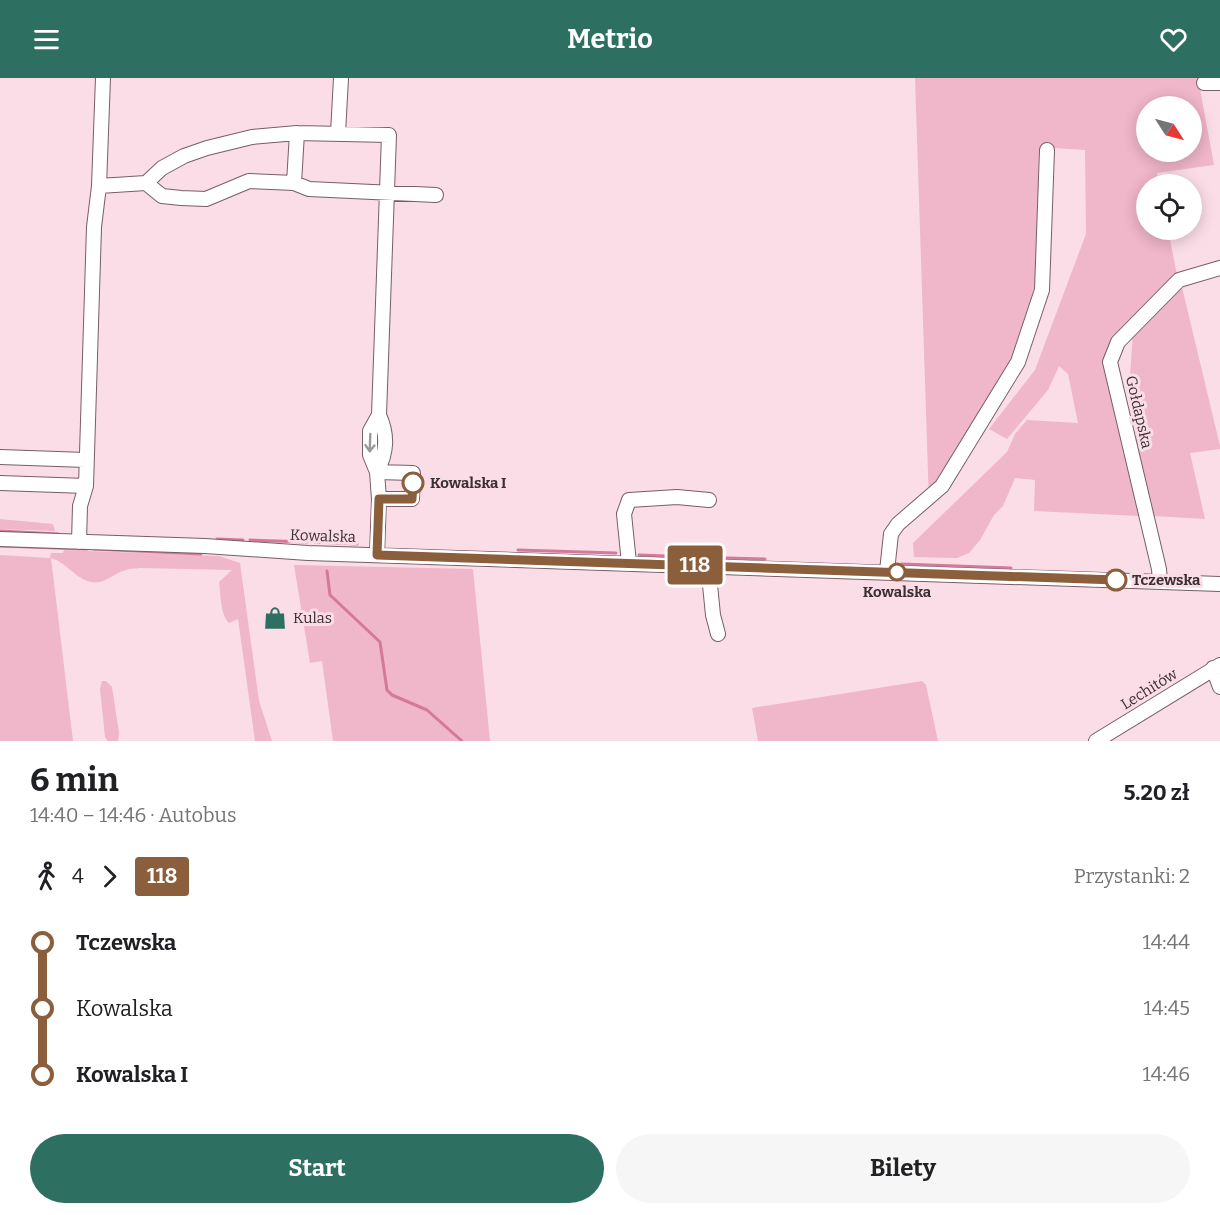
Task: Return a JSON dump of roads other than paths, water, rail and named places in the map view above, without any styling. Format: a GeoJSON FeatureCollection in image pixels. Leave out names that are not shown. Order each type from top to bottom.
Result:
{"type":"FeatureCollection","features":[{"type":"Feature","properties":{"kind":"street"},"geometry":{"type":"LineString","coordinates":[[79,542],[80,506],[86,486],[93,323],[94,227],[99,186],[103,78]]}},
{"type":"Feature","properties":{"kind":"street"},"geometry":{"type":"LineString","coordinates":[[338,133],[341,78]]}},
{"type":"Feature","properties":{"kind":"street"},"geometry":{"type":"LineString","coordinates":[[1204,83],[1220,83]]}},
{"type":"Feature","properties":{"kind":"street"},"geometry":{"type":"LineString","coordinates":[[99,186],[146,183],[162,168],[184,156],[207,148],[252,138],[297,132],[389,135],[379,415],[370,431],[370,455],[377,472],[379,499],[377,555]]}},
{"type":"Feature","properties":{"kind":"street"},"geometry":{"type":"LineString","coordinates":[[294,183],[297,132]]}},
{"type":"Feature","properties":{"kind":"street"},"geometry":{"type":"LineString","coordinates":[[886,571],[891,534],[898,524],[942,486],[1018,362],[1042,290],[1047,150]]}},
{"type":"Feature","properties":{"kind":"street"},"geometry":{"type":"LineString","coordinates":[[146,183],[162,196],[206,199],[249,181],[294,183],[309,189],[436,195]]}},
{"type":"Feature","properties":{"kind":"street","name":"Gołdapska"},"geometry":{"type":"LineString","coordinates":[[1160,581],[1110,362],[1118,342],[1179,280],[1219,270]]}},
{"type":"Feature","properties":{"kind":"street"},"geometry":{"type":"LineString","coordinates":[[0,457],[86,460]]}},
{"type":"Feature","properties":{"kind":"street"},"geometry":{"type":"LineString","coordinates":[[377,472],[413,473],[412,499],[379,499]]}},
{"type":"Feature","properties":{"kind":"street"},"geometry":{"type":"LineString","coordinates":[[0,483],[86,486]]}},
{"type":"Feature","properties":{"kind":"street"},"geometry":{"type":"LineString","coordinates":[[629,563],[624,514],[629,500],[677,497],[709,500]]}},
{"type":"Feature","properties":{"kind":"street","name":"Kowalska"},"geometry":{"type":"LineString","coordinates":[[0,539],[377,555],[1220,584]]}},
{"type":"Feature","properties":{"kind":"street"},"geometry":{"type":"LineString","coordinates":[[713,551],[711,566],[713,615],[718,634]]}},
{"type":"Feature","properties":{"kind":"street"},"geometry":{"type":"LineString","coordinates":[[1217,666],[1220,687]]}},
{"type":"Feature","properties":{"kind":"street","name":"Lechitów"},"geometry":{"type":"LineString","coordinates":[[1096,741],[1217,666]]}},
{"type":"Feature","properties":{"kind":"waterway"},"geometry":{"type":"LineString","coordinates":[[0,531],[58,534]]}},
{"type":"Feature","properties":{"kind":"waterway"},"geometry":{"type":"LineString","coordinates":[[217,539],[243,540]]}},
{"type":"Feature","properties":{"kind":"waterway"},"geometry":{"type":"LineString","coordinates":[[250,540],[307,542]]}},
{"type":"Feature","properties":{"kind":"waterway"},"geometry":{"type":"LineString","coordinates":[[315,542],[357,544]]}},
{"type":"Feature","properties":{"kind":"waterway"},"geometry":{"type":"LineString","coordinates":[[0,546],[87,549]]}},
{"type":"Feature","properties":{"kind":"waterway"},"geometry":{"type":"LineString","coordinates":[[94,549],[201,554]]}},
{"type":"Feature","properties":{"kind":"waterway"},"geometry":{"type":"LineString","coordinates":[[518,550],[616,553]]}},
{"type":"Feature","properties":{"kind":"waterway"},"geometry":{"type":"LineString","coordinates":[[639,555],[666,556]]}},
{"type":"Feature","properties":{"kind":"waterway"},"geometry":{"type":"LineString","coordinates":[[673,556],[693,557]]}},
{"type":"Feature","properties":{"kind":"waterway"},"geometry":{"type":"LineString","coordinates":[[727,558],[765,559]]}},
{"type":"Feature","properties":{"kind":"waterway"},"geometry":{"type":"LineString","coordinates":[[902,564],[1011,568]]}},
{"type":"Feature","properties":{"kind":"waterway"},"geometry":{"type":"LineString","coordinates":[[327,571],[330,595],[380,642],[387,690],[392,695],[427,710],[462,741]]}},
{"type":"Feature","properties":{"kind":"place","name":"Kowalska I"},"geometry":{"type":"Point","coordinates":[413,483]}},
{"type":"Feature","properties":{"kind":"place","name":"Kowalska"},"geometry":{"type":"Point","coordinates":[897,572]}},
{"type":"Feature","properties":{"kind":"place","name":"Tczewska"},"geometry":{"type":"Point","coordinates":[1116,580]}},
{"type":"Feature","properties":{"kind":"place","name":"Kulas"},"geometry":{"type":"Point","coordinates":[275,618]}}]}
